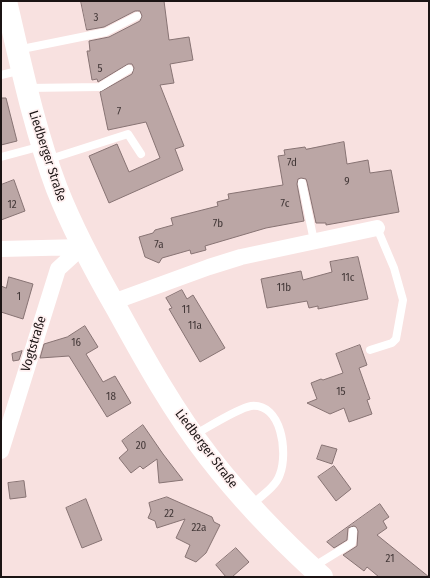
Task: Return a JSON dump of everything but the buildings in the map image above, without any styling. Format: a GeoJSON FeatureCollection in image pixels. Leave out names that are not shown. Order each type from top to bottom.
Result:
{"type":"FeatureCollection","features":[{"type":"Feature","properties":{"kind":"main road","name":"Liedberger Straße"},"geometry":{"type":"LineString","coordinates":[[6,15],[16,71],[65,208],[82,247],[157,380],[193,436],[229,483],[287,545],[317,572]]}},
{"type":"Feature","properties":{"kind":"street"},"geometry":{"type":"LineString","coordinates":[[113,302],[225,261],[377,228]]}},
{"type":"Feature","properties":{"kind":"street"},"geometry":{"type":"LineString","coordinates":[[1,249],[82,247]]}},
{"type":"Feature","properties":{"kind":"street","name":"Vogtstraße"},"geometry":{"type":"LineString","coordinates":[[1,451],[58,269],[82,247]]}},
{"type":"Feature","properties":{"kind":"lane"},"geometry":{"type":"LineString","coordinates":[[16,71],[106,32],[137,16]]}},
{"type":"Feature","properties":{"kind":"lane"},"geometry":{"type":"LineString","coordinates":[[16,71],[100,87],[129,69]]}},
{"type":"Feature","properties":{"kind":"lane"},"geometry":{"type":"LineString","coordinates":[[1,157],[45,153],[128,134],[141,154]]}},
{"type":"Feature","properties":{"kind":"lane"},"geometry":{"type":"LineString","coordinates":[[302,183],[314,241]]}},
{"type":"Feature","properties":{"kind":"lane"},"geometry":{"type":"LineString","coordinates":[[370,350],[392,343],[396,338],[403,300],[394,268],[377,228]]}},
{"type":"Feature","properties":{"kind":"lane"},"geometry":{"type":"LineString","coordinates":[[193,436],[231,414],[250,406],[263,408],[273,417],[282,436],[283,460],[280,475],[270,488],[250,506]]}},
{"type":"Feature","properties":{"kind":"lane"},"geometry":{"type":"LineString","coordinates":[[317,572],[352,543],[353,531]]}}]}
